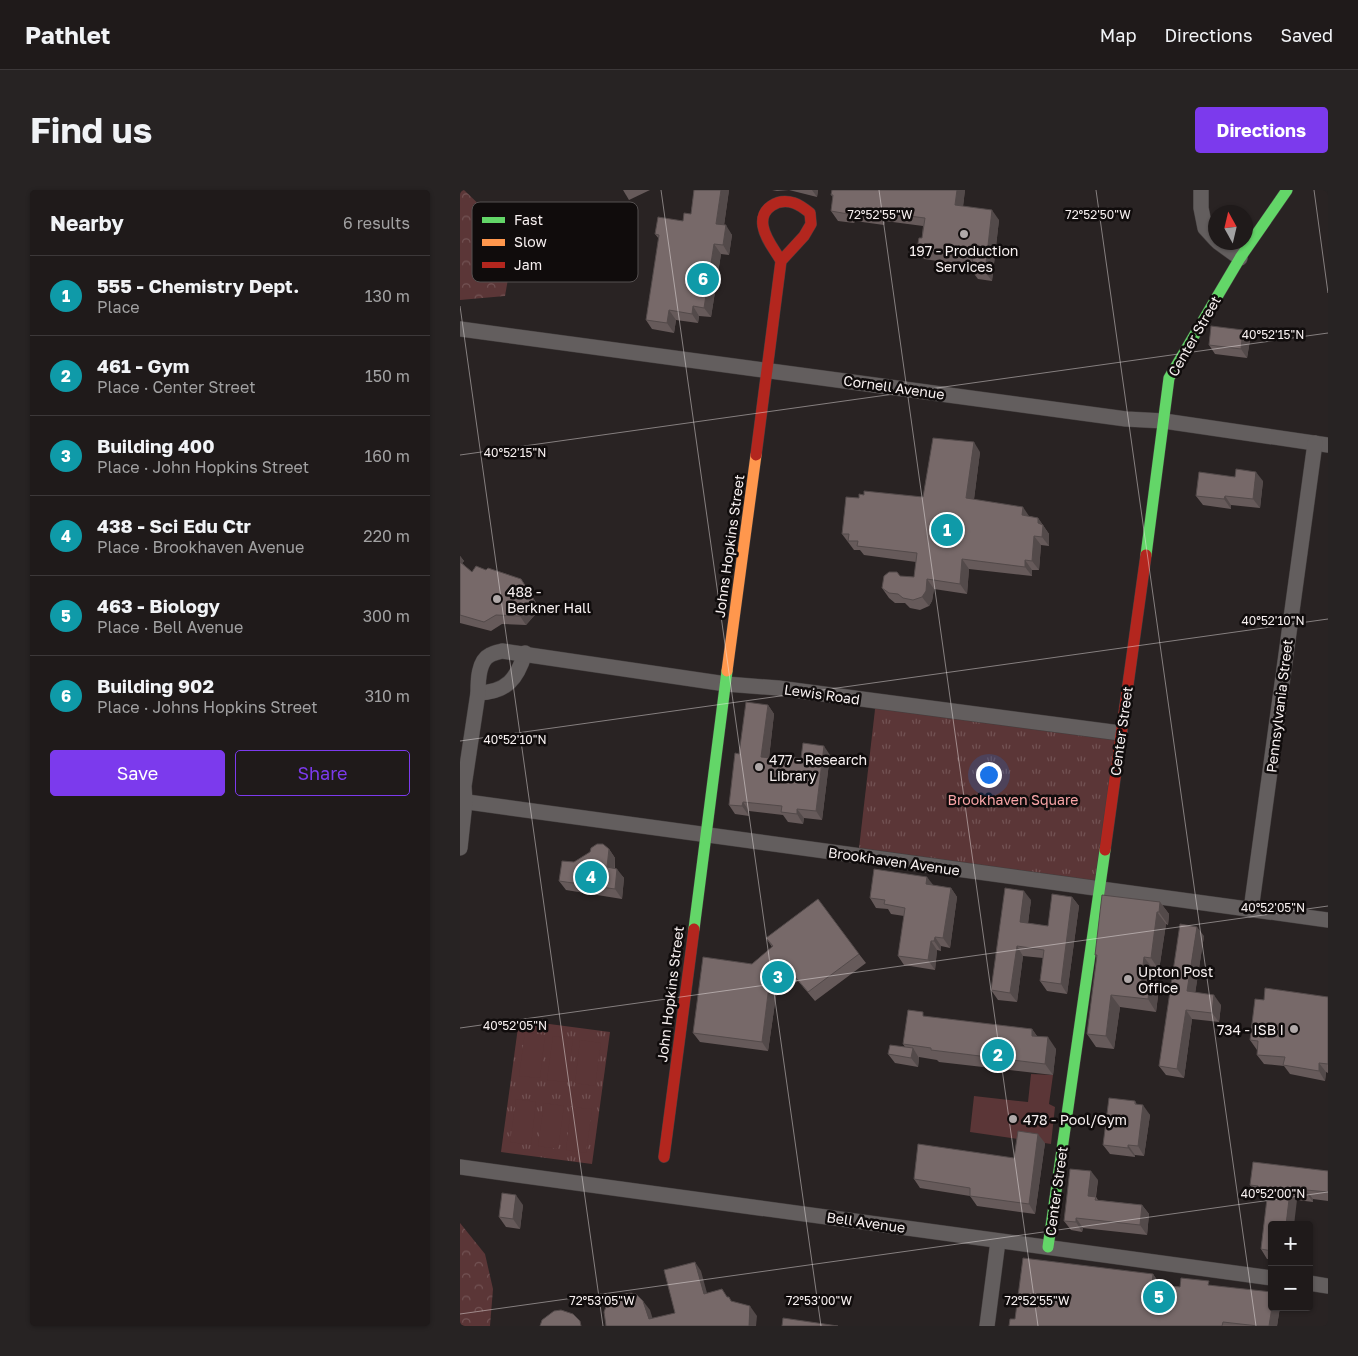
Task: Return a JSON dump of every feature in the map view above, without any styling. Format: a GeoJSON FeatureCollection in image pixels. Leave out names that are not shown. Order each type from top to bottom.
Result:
{"type":"FeatureCollection","features":[{"type":"Feature","properties":{"kind":"street"},"geometry":{"type":"LineString","coordinates":[[1201,190],[1201,208],[1205,228],[1208,231]]}},
{"type":"Feature","properties":{"kind":"street","name":"Center Street"},"geometry":{"type":"LineString","coordinates":[[1048,1248],[1100,890],[1169,378],[1240,258],[1287,190]]}},
{"type":"Feature","properties":{"kind":"street"},"geometry":{"type":"LineString","coordinates":[[779,201],[800,205],[810,213],[811,224],[804,236],[781,261],[763,228],[762,216],[768,206],[779,201]]}},
{"type":"Feature","properties":{"kind":"street"},"geometry":{"type":"LineString","coordinates":[[1229,250],[1240,258]]}},
{"type":"Feature","properties":{"kind":"street","name":"Johns Hopkins Street"},"geometry":{"type":"LineString","coordinates":[[706,835],[781,261]]}},
{"type":"Feature","properties":{"kind":"street","name":"Cornell Avenue"},"geometry":{"type":"LineString","coordinates":[[460,328],[1126,418],[1164,421],[1322,444]]}},
{"type":"Feature","properties":{"kind":"street","name":"Pennsylvania Street"},"geometry":{"type":"LineString","coordinates":[[1252,910],[1322,444]]}},
{"type":"Feature","properties":{"kind":"street","name":"Lewis Road"},"geometry":{"type":"LineString","coordinates":[[478,693],[478,679],[482,664],[488,655],[502,651],[726,684],[778,688],[1120,734]]}},
{"type":"Feature","properties":{"kind":"street"},"geometry":{"type":"LineString","coordinates":[[460,848],[464,786],[478,693],[493,692],[507,685],[520,667],[525,653]]}},
{"type":"Feature","properties":{"kind":"street","name":"Brookhaven Avenue"},"geometry":{"type":"LineString","coordinates":[[463,802],[1328,920]]}},
{"type":"Feature","properties":{"kind":"street","name":"John Hopkins Street"},"geometry":{"type":"LineString","coordinates":[[664,1157],[706,835]]}},
{"type":"Feature","properties":{"kind":"street","name":"Bell Avenue"},"geometry":{"type":"LineString","coordinates":[[460,1167],[1268,1277]]}},
{"type":"Feature","properties":{"kind":"street"},"geometry":{"type":"LineString","coordinates":[[986,1326],[998,1241]]}},
{"type":"Feature","properties":{"kind":"street"},"geometry":{"type":"LineString","coordinates":[[1313,1284],[1328,1286]]}},
{"type":"Feature","properties":{"kind":"green space"},"geometry":{"type":"Polygon","coordinates":[[[460,190],[464,190],[476,202],[472,202],[472,282],[507,282],[505,296],[460,300],[460,190]]]}},
{"type":"Feature","properties":{"kind":"green space","name":"Brookhaven Square"},"geometry":{"type":"Polygon","coordinates":[[[876,701],[1120,733],[1100,890],[858,857],[876,701]]]}},
{"type":"Feature","properties":{"kind":"green space"},"geometry":{"type":"Polygon","coordinates":[[[519,1020],[610,1032],[592,1164],[501,1152],[519,1020]]]}},
{"type":"Feature","properties":{"kind":"green space"},"geometry":{"type":"Polygon","coordinates":[[[525,1032],[545,1035],[540,1078],[519,1076],[525,1032]]]}},
{"type":"Feature","properties":{"kind":"green space"},"geometry":{"type":"Polygon","coordinates":[[[553,1036],[573,1039],[567,1082],[547,1080],[553,1036]]]}},
{"type":"Feature","properties":{"kind":"green space"},"geometry":{"type":"Polygon","coordinates":[[[580,1040],[601,1043],[595,1086],[575,1083],[580,1040]]]}},
{"type":"Feature","properties":{"kind":"green space","name":"478 - Pool/Gym"},"geometry":{"type":"Polygon","coordinates":[[[1031,1074],[1053,1075],[1049,1104],[1055,1107],[1051,1144],[970,1132],[974,1096],[1028,1102],[1031,1074]]]}},
{"type":"Feature","properties":{"kind":"green space"},"geometry":{"type":"Polygon","coordinates":[[[516,1099],[536,1102],[531,1145],[510,1142],[516,1099]]]}},
{"type":"Feature","properties":{"kind":"green space"},"geometry":{"type":"Polygon","coordinates":[[[544,1103],[564,1106],[558,1149],[538,1146],[544,1103]]]}},
{"type":"Feature","properties":{"kind":"green space"},"geometry":{"type":"Polygon","coordinates":[[[571,1107],[592,1109],[586,1153],[566,1150],[571,1107]]]}},
{"type":"Feature","properties":{"kind":"green space"},"geometry":{"type":"Polygon","coordinates":[[[460,1223],[485,1254],[493,1289],[490,1326],[460,1326],[460,1223]]]}},
{"type":"Feature","properties":{"kind":"building"},"geometry":{"type":"Polygon","coordinates":[[[694,190],[721,190],[716,224],[726,225],[723,245],[714,244],[704,308],[693,306],[692,314],[669,310],[667,323],[646,320],[659,235],[655,234],[658,217],[683,221],[684,213],[691,214],[694,190]]]}},
{"type":"Feature","properties":{"kind":"building","name":"197 - Production Services"},"geometry":{"type":"Polygon","coordinates":[[[832,190],[957,190],[955,205],[992,210],[985,272],[971,270],[973,258],[917,249],[919,238],[922,238],[925,218],[878,212],[878,215],[848,211],[848,214],[831,211],[832,190]]]}},
{"type":"Feature","properties":{"kind":"building"},"geometry":{"type":"Polygon","coordinates":[[[1211,326],[1243,330],[1241,349],[1209,345],[1211,326]]]}},
{"type":"Feature","properties":{"kind":"building"},"geometry":{"type":"Polygon","coordinates":[[[933,438],[974,442],[966,498],[1023,507],[1022,515],[1038,518],[1038,523],[1043,525],[1042,537],[1034,536],[1032,561],[1025,560],[1025,567],[962,559],[960,584],[927,579],[926,591],[922,597],[913,600],[903,598],[898,594],[889,593],[882,588],[884,576],[889,572],[897,572],[900,576],[914,577],[917,553],[857,546],[858,541],[848,541],[849,534],[842,534],[846,497],[859,498],[859,494],[864,495],[864,491],[923,497],[933,438]]]}},
{"type":"Feature","properties":{"kind":"building"},"geometry":{"type":"Polygon","coordinates":[[[1236,469],[1256,472],[1253,499],[1225,496],[1224,499],[1196,496],[1199,472],[1235,477],[1236,469]]]}},
{"type":"Feature","properties":{"kind":"building","name":"488 - Berkner Hall"},"geometry":{"type":"Polygon","coordinates":[[[460,562],[472,572],[476,566],[521,579],[534,600],[520,616],[496,615],[484,622],[460,615],[460,562]]]}},
{"type":"Feature","properties":{"kind":"building","name":"477 - Research Library"},"geometry":{"type":"Polygon","coordinates":[[[746,702],[768,705],[761,757],[792,760],[792,757],[801,758],[803,743],[824,746],[816,811],[797,809],[797,814],[781,812],[782,806],[743,802],[742,806],[729,805],[735,753],[739,754],[746,702]]]}},
{"type":"Feature","properties":{"kind":"building"},"geometry":{"type":"Polygon","coordinates":[[[597,844],[603,844],[609,849],[607,867],[617,869],[615,889],[559,881],[562,861],[574,862],[590,852],[591,848],[597,844]]]}},
{"type":"Feature","properties":{"kind":"building"},"geometry":{"type":"Polygon","coordinates":[[[874,869],[927,877],[926,884],[951,888],[943,938],[935,937],[934,941],[931,941],[928,960],[898,956],[905,908],[884,904],[885,900],[870,898],[874,869]]]}},
{"type":"Feature","properties":{"kind":"building"},"geometry":{"type":"Polygon","coordinates":[[[1005,888],[1024,891],[1020,922],[1048,926],[1052,894],[1072,897],[1061,984],[1040,981],[1044,950],[1017,946],[1010,993],[991,990],[1005,888]]]}},
{"type":"Feature","properties":{"kind":"building","name":"Upton Post Office"},"geometry":{"type":"Polygon","coordinates":[[[1102,895],[1160,902],[1151,958],[1144,957],[1141,982],[1150,984],[1148,999],[1111,995],[1106,1036],[1087,1034],[1102,895]]]}},
{"type":"Feature","properties":{"kind":"building"},"geometry":{"type":"Polygon","coordinates":[[[818,899],[859,954],[808,992],[791,972],[769,986],[762,1042],[693,1033],[703,957],[752,964],[773,946],[766,938],[818,899]]]}},
{"type":"Feature","properties":{"kind":"building"},"geometry":{"type":"Polygon","coordinates":[[[1180,924],[1197,927],[1187,991],[1214,995],[1212,1013],[1186,1010],[1177,1069],[1159,1066],[1180,924]]]}},
{"type":"Feature","properties":{"kind":"building","name":"734 - ISB I"},"geometry":{"type":"Polygon","coordinates":[[[1265,988],[1328,997],[1328,1064],[1319,1063],[1319,1071],[1283,1065],[1285,1057],[1257,1055],[1258,1041],[1250,1040],[1255,999],[1264,1000],[1265,988]]]}},
{"type":"Feature","properties":{"kind":"building"},"geometry":{"type":"Polygon","coordinates":[[[908,1010],[923,1012],[923,1016],[1032,1029],[1032,1036],[1048,1037],[1045,1064],[931,1050],[931,1048],[903,1044],[908,1010]]]}},
{"type":"Feature","properties":{"kind":"building"},"geometry":{"type":"Polygon","coordinates":[[[890,1045],[913,1048],[911,1058],[888,1054],[890,1045]]]}},
{"type":"Feature","properties":{"kind":"building"},"geometry":{"type":"Polygon","coordinates":[[[1109,1098],[1135,1101],[1135,1104],[1143,1105],[1138,1146],[1128,1145],[1128,1148],[1103,1145],[1109,1098]]]}},
{"type":"Feature","properties":{"kind":"building"},"geometry":{"type":"Polygon","coordinates":[[[1018,1131],[1038,1134],[1029,1204],[970,1196],[970,1188],[914,1179],[918,1144],[1014,1158],[1018,1131]]]}},
{"type":"Feature","properties":{"kind":"building"},"geometry":{"type":"Polygon","coordinates":[[[1253,1162],[1328,1171],[1328,1192],[1306,1190],[1306,1193],[1290,1191],[1286,1221],[1268,1221],[1268,1250],[1261,1249],[1268,1190],[1257,1189],[1258,1186],[1250,1185],[1253,1162]]]}},
{"type":"Feature","properties":{"kind":"building"},"geometry":{"type":"Polygon","coordinates":[[[1070,1169],[1091,1171],[1088,1196],[1096,1197],[1095,1200],[1142,1205],[1140,1225],[1076,1218],[1076,1222],[1064,1221],[1070,1169]]]}},
{"type":"Feature","properties":{"kind":"building"},"geometry":{"type":"Polygon","coordinates":[[[502,1193],[516,1195],[513,1219],[499,1217],[502,1193]]]}},
{"type":"Feature","properties":{"kind":"building"},"geometry":{"type":"Polygon","coordinates":[[[1023,1258],[1153,1274],[1152,1284],[1180,1287],[1181,1278],[1209,1281],[1208,1285],[1268,1292],[1268,1311],[1271,1311],[1269,1326],[1223,1322],[1222,1326],[1009,1326],[1010,1319],[1015,1319],[1023,1258]]]}},
{"type":"Feature","properties":{"kind":"building"},"geometry":{"type":"Polygon","coordinates":[[[695,1262],[704,1294],[722,1289],[731,1301],[750,1306],[749,1326],[606,1326],[604,1312],[607,1304],[617,1295],[636,1294],[643,1301],[649,1319],[675,1313],[664,1270],[695,1262]]]}},
{"type":"Feature","properties":{"kind":"building"},"geometry":{"type":"Polygon","coordinates":[[[561,1310],[573,1314],[580,1321],[581,1326],[540,1326],[542,1320],[554,1311],[561,1310]]]}},
{"type":"Feature","properties":{"kind":"building"},"geometry":{"type":"Polygon","coordinates":[[[783,1318],[838,1326],[782,1326],[783,1318]]]}},
{"type":"Feature","properties":{"kind":"traffic: fast"},"geometry":{"type":"LineString","coordinates":[[1146,555],[1169,378],[1240,258],[1287,190]]}},
{"type":"Feature","properties":{"kind":"traffic: fast"},"geometry":{"type":"LineString","coordinates":[[694,929],[727,671]]}},
{"type":"Feature","properties":{"kind":"traffic: fast"},"geometry":{"type":"LineString","coordinates":[[1048,1247],[1105,850]]}},
{"type":"Feature","properties":{"kind":"traffic: slow"},"geometry":{"type":"LineString","coordinates":[[727,671],[756,455]]}},
{"type":"Feature","properties":{"kind":"traffic: jam"},"geometry":{"type":"LineString","coordinates":[[756,455],[781,261],[766,235],[763,220],[767,209],[776,203],[794,203],[810,213],[811,224],[804,236],[781,261]]}},
{"type":"Feature","properties":{"kind":"traffic: jam"},"geometry":{"type":"LineString","coordinates":[[1105,850],[1146,555]]}},
{"type":"Feature","properties":{"kind":"traffic: jam"},"geometry":{"type":"LineString","coordinates":[[664,1157],[694,929]]}},
{"type":"Feature","properties":{"kind":"place","name":"197 - Production Services"},"geometry":{"type":"Point","coordinates":[964,234]}},
{"type":"Feature","properties":{"kind":"place","name":"Building 902"},"geometry":{"type":"Point","coordinates":[703,279]}},
{"type":"Feature","properties":{"kind":"place","name":"555 - Chemistry Dept."},"geometry":{"type":"Point","coordinates":[947,530]}},
{"type":"Feature","properties":{"kind":"place","name":"488 - Berkner Hall"},"geometry":{"type":"Point","coordinates":[497,599]}},
{"type":"Feature","properties":{"kind":"place","name":"477 - Research Library"},"geometry":{"type":"Point","coordinates":[759,767]}},
{"type":"Feature","properties":{"kind":"place","name":"438 - Sci Edu Ctr"},"geometry":{"type":"Point","coordinates":[591,877]}},
{"type":"Feature","properties":{"kind":"place","name":"Building 400"},"geometry":{"type":"Point","coordinates":[778,977]}},
{"type":"Feature","properties":{"kind":"place","name":"Upton Post Office"},"geometry":{"type":"Point","coordinates":[1128,979]}},
{"type":"Feature","properties":{"kind":"place","name":"734 - ISB I"},"geometry":{"type":"Point","coordinates":[1294,1029]}},
{"type":"Feature","properties":{"kind":"place","name":"461 - Gym"},"geometry":{"type":"Point","coordinates":[998,1055]}},
{"type":"Feature","properties":{"kind":"place","name":"478 - Pool/Gym"},"geometry":{"type":"Point","coordinates":[1013,1119]}},
{"type":"Feature","properties":{"kind":"place","name":"463 - Biology"},"geometry":{"type":"Point","coordinates":[1159,1297]}}]}
